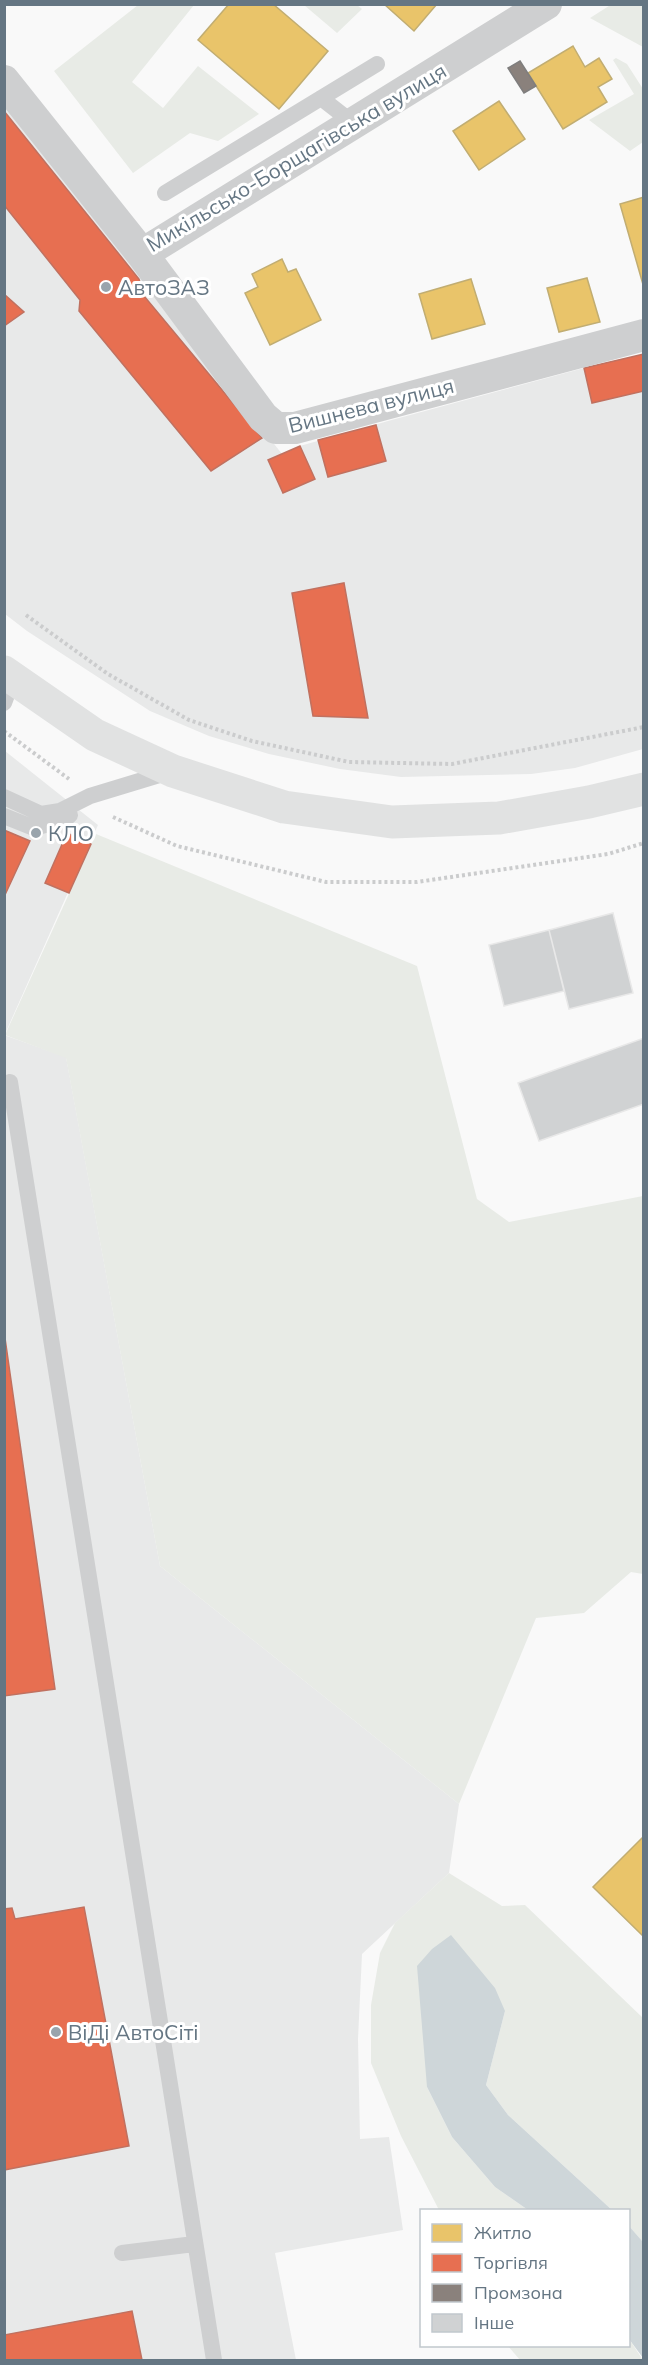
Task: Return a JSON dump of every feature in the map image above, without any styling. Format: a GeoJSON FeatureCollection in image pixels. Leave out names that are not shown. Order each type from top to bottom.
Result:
{"type":"FeatureCollection","features":[{"type":"Feature","properties":{"kind":"main road"},"geometry":{"type":"LineString","coordinates":[[7,685],[95,735],[173,771],[284,807],[392,822],[499,818],[590,802],[644,789]]}},
{"type":"Feature","properties":{"kind":"street","name":"Микільсько-Борщагівська вулиця"},"geometry":{"type":"LineString","coordinates":[[4,81],[142,254],[546,4]]}},
{"type":"Feature","properties":{"kind":"street","name":"Вишнева вулиця"},"geometry":{"type":"LineString","coordinates":[[142,254],[263,417],[276,428],[295,428],[644,335]]}},
{"type":"Feature","properties":{"kind":"lane"},"geometry":{"type":"LineString","coordinates":[[165,193],[377,64]]}},
{"type":"Feature","properties":{"kind":"lane"},"geometry":{"type":"LineString","coordinates":[[321,98],[353,123]]}},
{"type":"Feature","properties":{"kind":"lane"},"geometry":{"type":"LineString","coordinates":[[4,797],[41,814],[60,811],[90,796],[173,771]]}},
{"type":"Feature","properties":{"kind":"lane"},"geometry":{"type":"LineString","coordinates":[[4,816],[34,828],[64,820],[90,796]]}},
{"type":"Feature","properties":{"kind":"lane"},"geometry":{"type":"LineString","coordinates":[[10,1082],[214,2361]]}},
{"type":"Feature","properties":{"kind":"lane"},"geometry":{"type":"LineString","coordinates":[[122,2253],[194,2244]]}},
{"type":"Feature","properties":{"kind":"path"},"geometry":{"type":"LineString","coordinates":[[26,615],[108,674],[189,720],[252,741],[349,762],[452,764],[644,727]]}},
{"type":"Feature","properties":{"kind":"path"},"geometry":{"type":"LineString","coordinates":[[4,731],[90,796],[108,814],[177,846],[326,882],[417,882],[608,854],[644,843]]}},
{"type":"Feature","properties":{"kind":"shaded area"},"geometry":{"type":"Polygon","coordinates":[[[612,4],[643,5],[643,47],[590,18],[612,4]]]}},
{"type":"Feature","properties":{"kind":"shaded area"},"geometry":{"type":"Polygon","coordinates":[[[138,5],[194,5],[132,82],[163,108],[198,66],[259,114],[218,141],[190,133],[133,173],[54,71],[138,5]]]}},
{"type":"Feature","properties":{"kind":"shaded area"},"geometry":{"type":"Polygon","coordinates":[[[304,5],[357,5],[362,9],[337,33],[304,5]]]}},
{"type":"Feature","properties":{"kind":"shaded area"},"geometry":{"type":"Polygon","coordinates":[[[616,58],[627,64],[643,89],[643,142],[630,151],[589,120],[634,94],[613,60],[616,58]]]}},
{"type":"Feature","properties":{"kind":"shaded area"},"geometry":{"type":"Polygon","coordinates":[[[4,99],[282,454],[300,446],[388,421],[643,354],[643,749],[575,768],[531,774],[401,777],[340,769],[269,754],[209,736],[150,711],[27,631],[5,614],[4,99]]]}},
{"type":"Feature","properties":{"kind":"shaded area"},"geometry":{"type":"Polygon","coordinates":[[[5,751],[98,825],[5,1034],[5,751]]]}},
{"type":"Feature","properties":{"kind":"shaded area"},"geometry":{"type":"Polygon","coordinates":[[[96,834],[417,966],[477,1199],[509,1222],[643,1196],[643,1574],[631,1572],[584,1613],[536,1618],[459,1804],[160,1566],[66,1058],[5,1035],[96,834]]]}},
{"type":"Feature","properties":{"kind":"shaded area"},"geometry":{"type":"Polygon","coordinates":[[[4,1035],[66,1057],[160,1566],[459,1804],[449,1873],[362,1954],[358,2039],[360,2139],[389,2137],[403,2230],[275,2253],[296,2360],[5,2360],[4,1035]]]}},
{"type":"Feature","properties":{"kind":"shaded area"},"geometry":{"type":"Polygon","coordinates":[[[449,1873],[502,1906],[525,1905],[643,2018],[643,2242],[630,2227],[630,2209],[611,2209],[508,2115],[486,2085],[505,2011],[427,2087],[452,2137],[495,2187],[527,2209],[438,2209],[401,2136],[371,2063],[371,2005],[380,1953],[395,1923],[449,1873]]]}},
{"type":"Feature","properties":{"kind":"shaded area"},"geometry":{"type":"Polygon","coordinates":[[[451,1935],[495,1988],[505,2011],[486,2085],[508,2115],[611,2209],[527,2209],[495,2187],[452,2137],[427,2087],[417,1966],[432,1949],[451,1935]]]}},
{"type":"Feature","properties":{"kind":"shaded area"},"geometry":{"type":"Polygon","coordinates":[[[630,2227],[643,2242],[643,2358],[630,2340],[630,2227]]]}},
{"type":"Feature","properties":{"kind":"shaded area"},"geometry":{"type":"Polygon","coordinates":[[[630,2340],[643,2360],[520,2360],[509,2347],[630,2347],[630,2340]]]}},
{"type":"Feature","properties":{"kind":"building: Житло"},"geometry":{"type":"Polygon","coordinates":[[[229,4],[273,4],[328,51],[279,109],[198,40],[229,4]]]}},
{"type":"Feature","properties":{"kind":"building: Житло"},"geometry":{"type":"Polygon","coordinates":[[[384,4],[437,4],[414,31],[384,4]]]}},
{"type":"Feature","properties":{"kind":"building: Житло"},"geometry":{"type":"Polygon","coordinates":[[[573,46],[585,67],[599,58],[612,79],[598,87],[607,102],[563,129],[528,73],[573,46]]]}},
{"type":"Feature","properties":{"kind":"building: Житло"},"geometry":{"type":"Polygon","coordinates":[[[499,101],[525,139],[479,170],[453,131],[499,101]]]}},
{"type":"Feature","properties":{"kind":"building: Житло"},"geometry":{"type":"Polygon","coordinates":[[[644,197],[644,288],[620,204],[644,197]]]}},
{"type":"Feature","properties":{"kind":"building: Житло"},"geometry":{"type":"Polygon","coordinates":[[[282,259],[288,272],[296,269],[321,320],[270,345],[245,293],[258,287],[252,274],[282,259]]]}},
{"type":"Feature","properties":{"kind":"building: Житло"},"geometry":{"type":"Polygon","coordinates":[[[587,278],[600,322],[559,332],[547,288],[587,278]]]}},
{"type":"Feature","properties":{"kind":"building: Житло"},"geometry":{"type":"Polygon","coordinates":[[[471,279],[485,324],[432,339],[419,294],[471,279]]]}},
{"type":"Feature","properties":{"kind":"building: Житло"},"geometry":{"type":"Polygon","coordinates":[[[644,1836],[644,1937],[593,1887],[644,1836]]]}},
{"type":"Feature","properties":{"kind":"building: Торгівля","name":"АвтоЗАЗ"},"geometry":{"type":"Polygon","coordinates":[[[4,111],[139,279],[144,296],[262,438],[211,471],[79,311],[80,300],[4,205],[4,111]]]}},
{"type":"Feature","properties":{"kind":"building: Торгівля"},"geometry":{"type":"Polygon","coordinates":[[[4,294],[24,312],[4,326],[4,294]]]}},
{"type":"Feature","properties":{"kind":"building: Торгівля"},"geometry":{"type":"Polygon","coordinates":[[[644,354],[644,391],[592,403],[584,368],[644,354]]]}},
{"type":"Feature","properties":{"kind":"building: Торгівля"},"geometry":{"type":"Polygon","coordinates":[[[376,425],[386,461],[328,477],[318,440],[376,425]]]}},
{"type":"Feature","properties":{"kind":"building: Торгівля"},"geometry":{"type":"Polygon","coordinates":[[[300,446],[315,479],[283,493],[268,460],[300,446]]]}},
{"type":"Feature","properties":{"kind":"building: Торгівля"},"geometry":{"type":"Polygon","coordinates":[[[344,583],[368,718],[313,716],[292,593],[344,583]]]}},
{"type":"Feature","properties":{"kind":"building: Торгівля"},"geometry":{"type":"Polygon","coordinates":[[[4,830],[30,841],[4,897],[4,830]]]}},
{"type":"Feature","properties":{"kind":"building: Торгівля"},"geometry":{"type":"Polygon","coordinates":[[[67,833],[91,844],[69,893],[45,883],[67,833]]]}},
{"type":"Feature","properties":{"kind":"building: Торгівля"},"geometry":{"type":"Polygon","coordinates":[[[4,1331],[55,1689],[4,1696],[4,1331]]]}},
{"type":"Feature","properties":{"kind":"building: Торгівля","name":"ВіДі АвтоСіті"},"geometry":{"type":"Polygon","coordinates":[[[84,1907],[129,2146],[4,2170],[4,1909],[12,1908],[15,1919],[84,1907]]]}},
{"type":"Feature","properties":{"kind":"building: Торгівля"},"geometry":{"type":"Polygon","coordinates":[[[132,2311],[142,2360],[4,2360],[4,2335],[132,2311]]]}},
{"type":"Feature","properties":{"kind":"building: Промзона"},"geometry":{"type":"Polygon","coordinates":[[[520,61],[536,86],[524,93],[508,68],[520,61]]]}},
{"type":"Feature","properties":{"kind":"building: Інше"},"geometry":{"type":"Polygon","coordinates":[[[613,913],[633,993],[569,1009],[549,930],[613,913]]]}},
{"type":"Feature","properties":{"kind":"building: Інше"},"geometry":{"type":"Polygon","coordinates":[[[549,930],[564,991],[504,1006],[489,945],[549,930]]]}},
{"type":"Feature","properties":{"kind":"building: Інше"},"geometry":{"type":"Polygon","coordinates":[[[644,1038],[644,1104],[539,1141],[518,1083],[644,1038]]]}},
{"type":"Feature","properties":{"kind":"place","name":"АвтоЗАЗ"},"geometry":{"type":"Point","coordinates":[106,287]}},
{"type":"Feature","properties":{"kind":"place","name":"КЛО"},"geometry":{"type":"Point","coordinates":[36,833]}},
{"type":"Feature","properties":{"kind":"place","name":"ВіДі АвтоСіті"},"geometry":{"type":"Point","coordinates":[56,2032]}}]}
